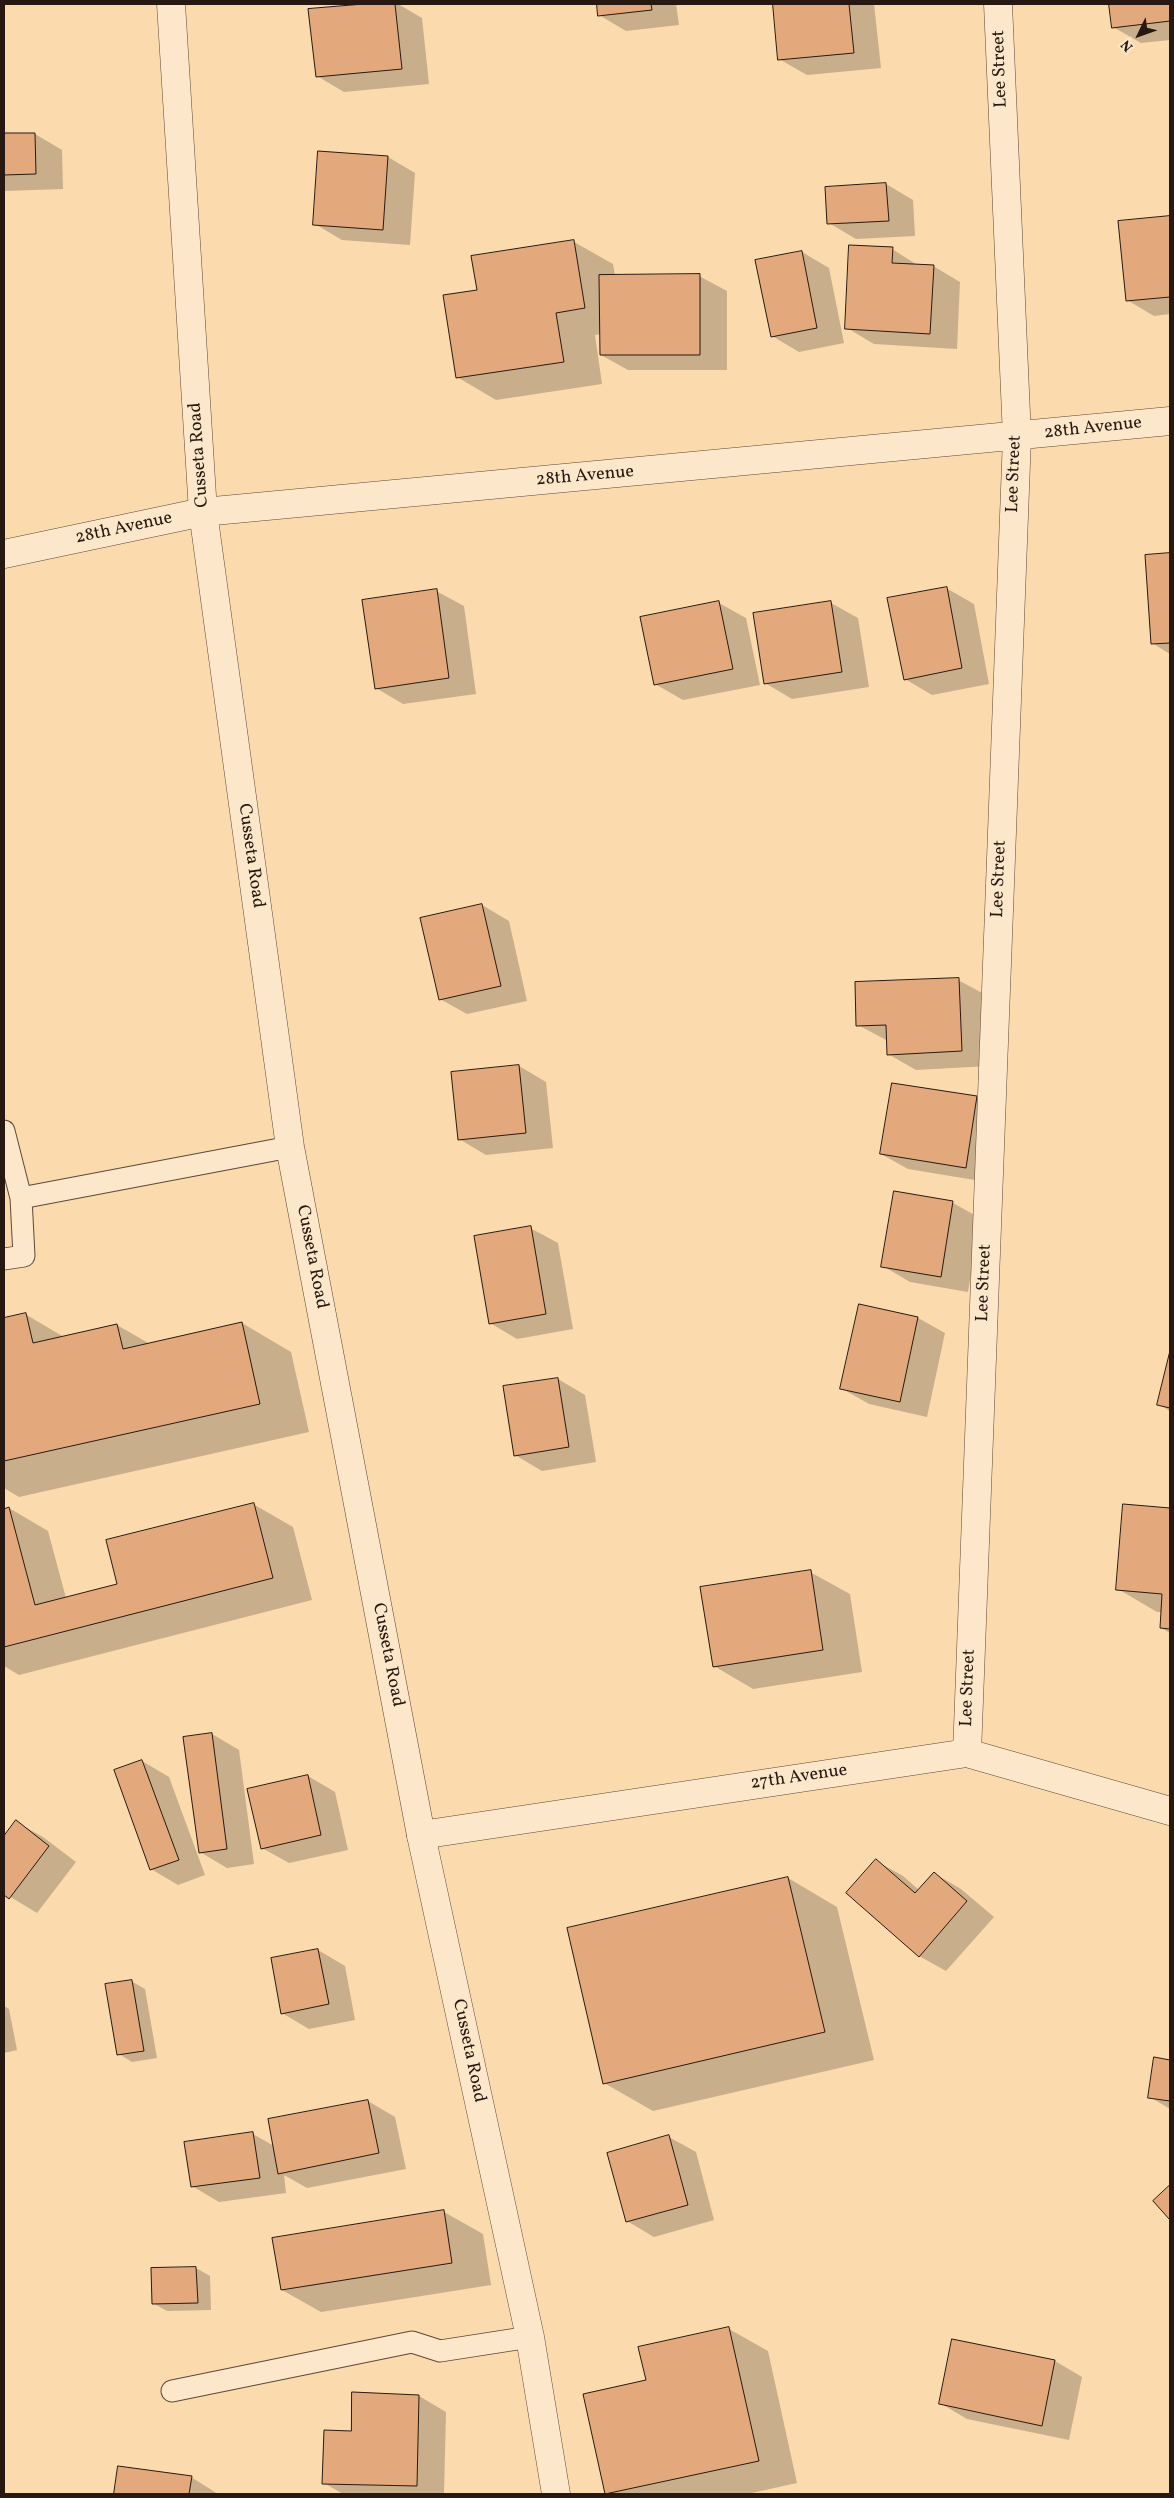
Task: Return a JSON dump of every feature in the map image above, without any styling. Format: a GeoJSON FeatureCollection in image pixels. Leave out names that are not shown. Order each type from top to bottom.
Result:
{"type":"FeatureCollection","features":[{"type":"Feature","properties":{"kind":"street","name":"Cusseta Road"},"geometry":{"type":"LineString","coordinates":[[171,4],[203,512],[290,1147],[421,1835],[530,2337],[556,2494]]}},
{"type":"Feature","properties":{"kind":"street","name":"Lee Street"},"geometry":{"type":"LineString","coordinates":[[967,1753],[1017,437],[998,4]]}},
{"type":"Feature","properties":{"kind":"street","name":"28th Avenue"},"geometry":{"type":"LineString","coordinates":[[4,554],[203,512],[1017,437],[1170,420]]}},
{"type":"Feature","properties":{"kind":"street","name":"27th Avenue"},"geometry":{"type":"LineString","coordinates":[[421,1835],[967,1753],[1170,1811]]}},
{"type":"Feature","properties":{"kind":"lane"},"geometry":{"type":"LineString","coordinates":[[4,1131],[21,1198],[24,1256],[4,1259]]}},
{"type":"Feature","properties":{"kind":"lane"},"geometry":{"type":"LineString","coordinates":[[21,1198],[290,1147]]}},
{"type":"Feature","properties":{"kind":"lane"},"geometry":{"type":"LineString","coordinates":[[172,2391],[412,2342],[440,2351],[530,2337]]}},
{"type":"Feature","properties":{"kind":"building"},"geometry":{"type":"Polygon","coordinates":[[[364,4],[395,4],[402,69],[316,77],[308,9],[364,4]]]}},
{"type":"Feature","properties":{"kind":"building"},"geometry":{"type":"Polygon","coordinates":[[[597,4],[651,4],[652,10],[598,16],[597,4]]]}},
{"type":"Feature","properties":{"kind":"building"},"geometry":{"type":"Polygon","coordinates":[[[773,4],[849,4],[854,53],[778,60],[773,4]]]}},
{"type":"Feature","properties":{"kind":"building"},"geometry":{"type":"Polygon","coordinates":[[[1109,4],[1170,4],[1170,21],[1112,28],[1109,4]]]}},
{"type":"Feature","properties":{"kind":"building"},"geometry":{"type":"Polygon","coordinates":[[[4,133],[35,133],[36,174],[4,175],[4,133]]]}},
{"type":"Feature","properties":{"kind":"building"},"geometry":{"type":"Polygon","coordinates":[[[318,151],[388,156],[383,230],[313,225],[318,151]]]}},
{"type":"Feature","properties":{"kind":"building"},"geometry":{"type":"Polygon","coordinates":[[[886,183],[889,221],[827,224],[825,187],[886,183]]]}},
{"type":"Feature","properties":{"kind":"building"},"geometry":{"type":"Polygon","coordinates":[[[1170,216],[1170,297],[1126,301],[1118,221],[1170,216]]]}},
{"type":"Feature","properties":{"kind":"building"},"geometry":{"type":"Polygon","coordinates":[[[574,240],[585,308],[556,313],[564,362],[456,378],[443,295],[477,290],[471,256],[574,240]]]}},
{"type":"Feature","properties":{"kind":"building"},"geometry":{"type":"Polygon","coordinates":[[[849,245],[893,247],[892,263],[934,265],[930,334],[845,329],[849,245]]]}},
{"type":"Feature","properties":{"kind":"building"},"geometry":{"type":"Polygon","coordinates":[[[802,251],[817,328],[771,337],[755,260],[802,251]]]}},
{"type":"Feature","properties":{"kind":"building"},"geometry":{"type":"Polygon","coordinates":[[[700,274],[700,355],[600,355],[599,275],[700,274]]]}},
{"type":"Feature","properties":{"kind":"building"},"geometry":{"type":"Polygon","coordinates":[[[1170,553],[1170,643],[1151,644],[1145,555],[1170,553]]]}},
{"type":"Feature","properties":{"kind":"building"},"geometry":{"type":"Polygon","coordinates":[[[947,587],[962,668],[904,680],[887,598],[947,587]]]}},
{"type":"Feature","properties":{"kind":"building"},"geometry":{"type":"Polygon","coordinates":[[[437,589],[449,678],[375,689],[362,600],[437,589]]]}},
{"type":"Feature","properties":{"kind":"building"},"geometry":{"type":"Polygon","coordinates":[[[719,601],[733,669],[654,685],[640,617],[719,601]]]}},
{"type":"Feature","properties":{"kind":"building"},"geometry":{"type":"Polygon","coordinates":[[[831,601],[842,672],[764,684],[753,613],[831,601]]]}},
{"type":"Feature","properties":{"kind":"building"},"geometry":{"type":"Polygon","coordinates":[[[482,904],[501,986],[439,1000],[420,918],[482,904]]]}},
{"type":"Feature","properties":{"kind":"building"},"geometry":{"type":"Polygon","coordinates":[[[959,978],[962,1051],[887,1055],[886,1025],[856,1026],[855,982],[959,978]]]}},
{"type":"Feature","properties":{"kind":"building"},"geometry":{"type":"Polygon","coordinates":[[[519,1065],[526,1133],[458,1140],[451,1072],[519,1065]]]}},
{"type":"Feature","properties":{"kind":"building"},"geometry":{"type":"Polygon","coordinates":[[[892,1083],[977,1096],[966,1168],[880,1154],[892,1083]]]}},
{"type":"Feature","properties":{"kind":"building"},"geometry":{"type":"Polygon","coordinates":[[[894,1191],[953,1201],[941,1277],[881,1267],[894,1191]]]}},
{"type":"Feature","properties":{"kind":"building"},"geometry":{"type":"Polygon","coordinates":[[[531,1226],[546,1314],[489,1324],[474,1236],[531,1226]]]}},
{"type":"Feature","properties":{"kind":"building"},"geometry":{"type":"Polygon","coordinates":[[[859,1304],[918,1317],[900,1402],[840,1389],[859,1304]]]}},
{"type":"Feature","properties":{"kind":"building"},"geometry":{"type":"Polygon","coordinates":[[[26,1313],[33,1343],[117,1324],[123,1349],[242,1322],[260,1404],[4,1461],[4,1318],[26,1313]]]}},
{"type":"Feature","properties":{"kind":"building"},"geometry":{"type":"Polygon","coordinates":[[[1170,1351],[1170,1408],[1157,1405],[1170,1351]]]}},
{"type":"Feature","properties":{"kind":"building"},"geometry":{"type":"Polygon","coordinates":[[[558,1378],[569,1447],[514,1456],[503,1386],[558,1378]]]}},
{"type":"Feature","properties":{"kind":"building"},"geometry":{"type":"Polygon","coordinates":[[[254,1503],[273,1578],[4,1647],[4,1509],[9,1507],[35,1605],[117,1584],[106,1540],[254,1503]]]}},
{"type":"Feature","properties":{"kind":"building"},"geometry":{"type":"Polygon","coordinates":[[[1123,1504],[1170,1508],[1170,1629],[1160,1628],[1162,1594],[1116,1590],[1123,1504]]]}},
{"type":"Feature","properties":{"kind":"building"},"geometry":{"type":"Polygon","coordinates":[[[811,1570],[823,1650],[713,1667],[700,1587],[811,1570]]]}},
{"type":"Feature","properties":{"kind":"building"},"geometry":{"type":"Polygon","coordinates":[[[212,1733],[227,1849],[199,1853],[183,1737],[212,1733]]]}},
{"type":"Feature","properties":{"kind":"building"},"geometry":{"type":"Polygon","coordinates":[[[142,1760],[179,1860],[150,1870],[114,1770],[142,1760]]]}},
{"type":"Feature","properties":{"kind":"building"},"geometry":{"type":"Polygon","coordinates":[[[308,1775],[321,1835],[261,1849],[247,1789],[308,1775]]]}},
{"type":"Feature","properties":{"kind":"building"},"geometry":{"type":"Polygon","coordinates":[[[16,1820],[49,1846],[9,1899],[4,1895],[4,1836],[16,1820]]]}},
{"type":"Feature","properties":{"kind":"building"},"geometry":{"type":"Polygon","coordinates":[[[876,1859],[915,1893],[934,1872],[967,1901],[919,1957],[846,1893],[876,1859]]]}},
{"type":"Feature","properties":{"kind":"building"},"geometry":{"type":"Polygon","coordinates":[[[788,1877],[825,2032],[603,2084],[567,1928],[788,1877]]]}},
{"type":"Feature","properties":{"kind":"building"},"geometry":{"type":"Polygon","coordinates":[[[318,1949],[329,2004],[281,2014],[271,1958],[318,1949]]]}},
{"type":"Feature","properties":{"kind":"building"},"geometry":{"type":"Polygon","coordinates":[[[132,1980],[144,2051],[117,2055],[105,1984],[132,1980]]]}},
{"type":"Feature","properties":{"kind":"building"},"geometry":{"type":"Polygon","coordinates":[[[1154,2057],[1170,2060],[1170,2101],[1148,2098],[1154,2057]]]}},
{"type":"Feature","properties":{"kind":"building"},"geometry":{"type":"Polygon","coordinates":[[[368,2100],[379,2153],[278,2174],[268,2119],[368,2100]]]}},
{"type":"Feature","properties":{"kind":"building"},"geometry":{"type":"Polygon","coordinates":[[[253,2132],[260,2178],[191,2187],[184,2142],[253,2132]]]}},
{"type":"Feature","properties":{"kind":"building"},"geometry":{"type":"Polygon","coordinates":[[[669,2135],[688,2205],[626,2222],[607,2153],[669,2135]]]}},
{"type":"Feature","properties":{"kind":"building"},"geometry":{"type":"Polygon","coordinates":[[[1170,2185],[1170,2220],[1153,2201],[1170,2185]]]}},
{"type":"Feature","properties":{"kind":"building"},"geometry":{"type":"Polygon","coordinates":[[[444,2210],[452,2263],[281,2290],[272,2238],[444,2210]]]}},
{"type":"Feature","properties":{"kind":"building"},"geometry":{"type":"Polygon","coordinates":[[[196,2267],[198,2303],[152,2304],[151,2268],[196,2267]]]}},
{"type":"Feature","properties":{"kind":"building"},"geometry":{"type":"Polygon","coordinates":[[[729,2327],[759,2461],[605,2494],[583,2394],[646,2380],[638,2347],[729,2327]]]}},
{"type":"Feature","properties":{"kind":"building"},"geometry":{"type":"Polygon","coordinates":[[[952,2339],[1055,2360],[1042,2426],[939,2404],[952,2339]]]}},
{"type":"Feature","properties":{"kind":"building"},"geometry":{"type":"Polygon","coordinates":[[[352,2392],[419,2395],[417,2486],[322,2484],[324,2430],[351,2431],[352,2392]]]}},
{"type":"Feature","properties":{"kind":"building"},"geometry":{"type":"Polygon","coordinates":[[[118,2466],[192,2476],[189,2494],[114,2494],[118,2466]]]}}]}
